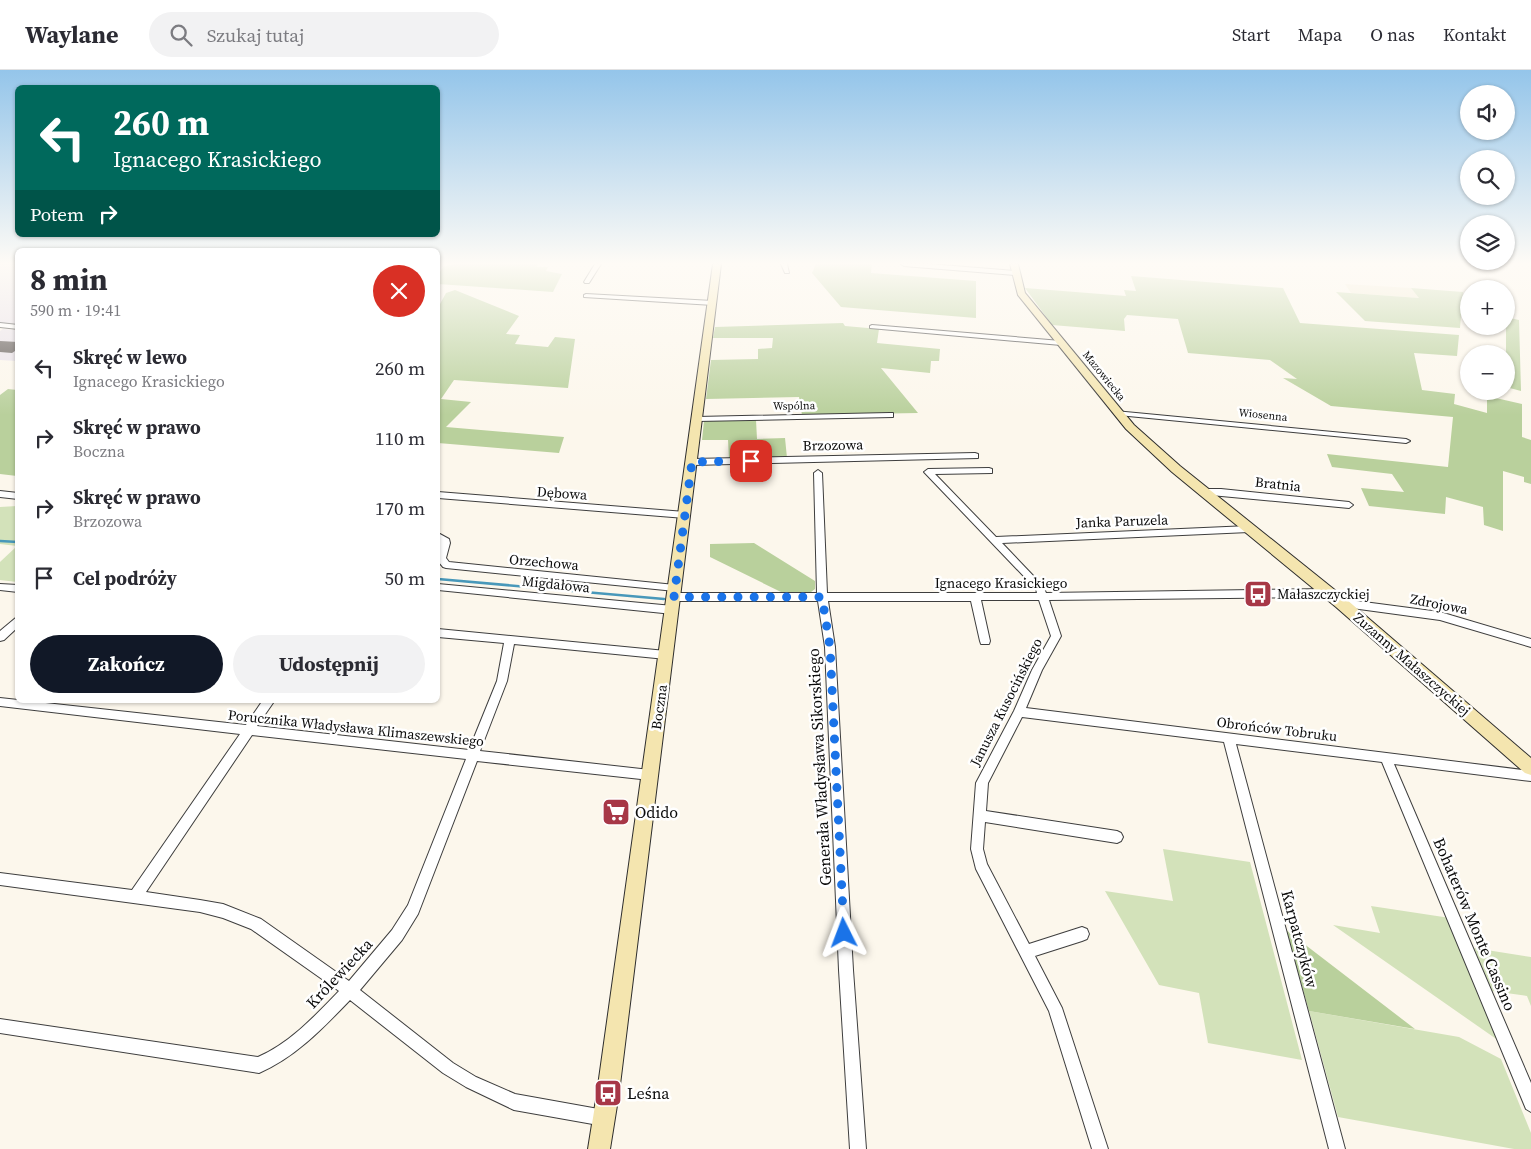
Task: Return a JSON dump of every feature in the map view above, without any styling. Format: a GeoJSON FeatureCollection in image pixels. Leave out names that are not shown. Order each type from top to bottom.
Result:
{"type":"FeatureCollection","features":[{"type":"Feature","properties":{"kind":"street","name":"Boczna"},"geometry":{"type":"LineString","coordinates":[[599,1149],[711,314]]}},
{"type":"Feature","properties":{"kind":"street","name":"Mazowiecka"},"geometry":{"type":"LineString","coordinates":[[1038,314],[1130,427]]}},
{"type":"Feature","properties":{"kind":"street"},"geometry":{"type":"LineString","coordinates":[[0,325],[15,327]]}},
{"type":"Feature","properties":{"kind":"street"},"geometry":{"type":"LineString","coordinates":[[872,327],[1061,343]]}},
{"type":"Feature","properties":{"kind":"street","name":"Wiosenna"},"geometry":{"type":"LineString","coordinates":[[1118,413],[1406,441]]}},
{"type":"Feature","properties":{"kind":"street","name":"Wspólna"},"geometry":{"type":"LineString","coordinates":[[697,418],[890,415]]}},
{"type":"Feature","properties":{"kind":"street","name":"Zuzanny Małaszczyckiej"},"geometry":{"type":"LineString","coordinates":[[1130,427],[1203,492],[1341,603],[1531,768]]}},
{"type":"Feature","properties":{"kind":"street","name":"Brzozowa"},"geometry":{"type":"LineString","coordinates":[[692,462],[975,456]]}},
{"type":"Feature","properties":{"kind":"street","name":"Janusza Kusocińskiego"},"geometry":{"type":"LineString","coordinates":[[989,471],[928,472],[1040,588],[1056,636],[982,783],[977,849],[981,865],[1054,1008],[1071,1054],[1100,1149]]}},
{"type":"Feature","properties":{"kind":"street","name":"Generała Władysława Sikorskiego"},"geometry":{"type":"LineString","coordinates":[[818,473],[822,597],[830,647],[846,970],[858,1149]]}},
{"type":"Feature","properties":{"kind":"street","name":"Bratnia"},"geometry":{"type":"LineString","coordinates":[[1203,492],[1221,492],[1349,505]]}},
{"type":"Feature","properties":{"kind":"street"},"geometry":{"type":"LineString","coordinates":[[0,494],[15,496]]}},
{"type":"Feature","properties":{"kind":"street","name":"Dębowa"},"geometry":{"type":"LineString","coordinates":[[440,496],[685,515]]}},
{"type":"Feature","properties":{"kind":"street","name":"Janka Paruzela"},"geometry":{"type":"LineString","coordinates":[[995,540],[1249,530]]}},
{"type":"Feature","properties":{"kind":"street","name":"Orzechowa"},"geometry":{"type":"LineString","coordinates":[[440,537],[444,539],[445,543],[441,559],[446,565],[674,598]]}},
{"type":"Feature","properties":{"kind":"street"},"geometry":{"type":"LineString","coordinates":[[0,587],[15,589]]}},
{"type":"Feature","properties":{"kind":"street","name":"Migdałowa"},"geometry":{"type":"LineString","coordinates":[[440,587],[674,598]]}},
{"type":"Feature","properties":{"kind":"street","name":"Ignacego Krasickiego"},"geometry":{"type":"LineString","coordinates":[[674,598],[1328,593]]}},
{"type":"Feature","properties":{"kind":"street"},"geometry":{"type":"LineString","coordinates":[[975,597],[985,641]]}},
{"type":"Feature","properties":{"kind":"street","name":"Zdrojowa"},"geometry":{"type":"LineString","coordinates":[[1341,603],[1440,616],[1531,642]]}},
{"type":"Feature","properties":{"kind":"street"},"geometry":{"type":"LineString","coordinates":[[0,637],[15,623]]}},
{"type":"Feature","properties":{"kind":"street"},"geometry":{"type":"LineString","coordinates":[[440,633],[666,656]]}},
{"type":"Feature","properties":{"kind":"street","name":"Królewiecka"},"geometry":{"type":"LineString","coordinates":[[0,1026],[259,1065],[276,1056],[309,1032],[398,935],[413,909],[502,681],[510,639]]}},
{"type":"Feature","properties":{"kind":"street","name":"Porucznika Władysława Klimaszewskiego"},"geometry":{"type":"LineString","coordinates":[[0,702],[650,775]]}},
{"type":"Feature","properties":{"kind":"street"},"geometry":{"type":"LineString","coordinates":[[135,897],[239,741],[267,703]]}},
{"type":"Feature","properties":{"kind":"street","name":"Obrońców Tobruku"},"geometry":{"type":"LineString","coordinates":[[1019,712],[1531,776]]}},
{"type":"Feature","properties":{"kind":"street","name":"Karpatczyków"},"geometry":{"type":"LineString","coordinates":[[1229,739],[1337,1149]]}},
{"type":"Feature","properties":{"kind":"street","name":"Bohaterów Monte Cassino"},"geometry":{"type":"LineString","coordinates":[[1386,758],[1531,1104]]}},
{"type":"Feature","properties":{"kind":"street"},"geometry":{"type":"LineString","coordinates":[[980,816],[1117,837]]}},
{"type":"Feature","properties":{"kind":"street"},"geometry":{"type":"LineString","coordinates":[[0,879],[211,908],[256,924],[349,990],[448,1068],[496,1095],[533,1106],[604,1118]]}},
{"type":"Feature","properties":{"kind":"street"},"geometry":{"type":"LineString","coordinates":[[1026,952],[1082,934]]}},
{"type":"Feature","properties":{"kind":"shaded area"},"geometry":{"type":"Polygon","coordinates":[[[0,314],[15,314],[15,325],[0,323],[0,314]]]}},
{"type":"Feature","properties":{"kind":"shaded area"},"geometry":{"type":"Polygon","coordinates":[[[3,329],[15,330],[15,361],[0,360],[0,331],[3,329]]]}},
{"type":"Feature","properties":{"kind":"green space"},"geometry":{"type":"Polygon","coordinates":[[[440,314],[515,314],[519,316],[506,334],[520,335],[515,344],[548,347],[555,337],[575,339],[568,388],[454,380],[441,399],[471,402],[446,427],[564,437],[559,453],[440,443],[440,314]]]}},
{"type":"Feature","properties":{"kind":"green space"},"geometry":{"type":"Polygon","coordinates":[[[931,314],[976,314],[976,318],[931,314]]]}},
{"type":"Feature","properties":{"kind":"green space"},"geometry":{"type":"Polygon","coordinates":[[[1044,314],[1296,314],[1300,323],[1459,335],[1457,356],[1414,353],[1422,390],[1455,394],[1454,404],[1487,413],[1487,400],[1504,400],[1522,404],[1522,437],[1531,440],[1531,484],[1524,482],[1524,477],[1503,471],[1503,531],[1484,525],[1483,507],[1446,497],[1445,514],[1369,506],[1361,488],[1404,492],[1392,474],[1332,467],[1327,454],[1448,467],[1453,417],[1331,406],[1283,378],[1297,379],[1270,360],[1188,353],[1178,319],[1127,315],[1124,319],[1125,331],[1052,325],[1044,314]]]}},
{"type":"Feature","properties":{"kind":"green space"},"geometry":{"type":"Polygon","coordinates":[[[1358,314],[1460,314],[1460,328],[1365,321],[1358,314]]]}},
{"type":"Feature","properties":{"kind":"green space"},"geometry":{"type":"Polygon","coordinates":[[[1515,319],[1519,320],[1521,391],[1515,389],[1515,345],[1506,345],[1506,335],[1515,335],[1515,319]]]}},
{"type":"Feature","properties":{"kind":"green space"},"geometry":{"type":"Polygon","coordinates":[[[843,323],[845,326],[879,329],[877,343],[940,349],[939,361],[931,361],[930,373],[881,368],[918,413],[802,415],[799,397],[706,399],[711,360],[758,359],[758,349],[772,348],[773,338],[713,338],[715,327],[843,323]]]}},
{"type":"Feature","properties":{"kind":"green space"},"geometry":{"type":"Polygon","coordinates":[[[8,389],[15,390],[15,476],[0,474],[0,395],[8,389]]]}},
{"type":"Feature","properties":{"kind":"green space"},"geometry":{"type":"Polygon","coordinates":[[[756,420],[757,439],[785,438],[787,458],[729,459],[728,440],[702,440],[704,421],[756,420]]]}},
{"type":"Feature","properties":{"kind":"green space"},"geometry":{"type":"Polygon","coordinates":[[[15,506],[15,546],[0,544],[0,507],[15,506]]]}},
{"type":"Feature","properties":{"kind":"green space"},"geometry":{"type":"Polygon","coordinates":[[[754,543],[815,581],[815,589],[811,592],[781,592],[710,557],[710,544],[754,543]]]}},
{"type":"Feature","properties":{"kind":"green space"},"geometry":{"type":"Polygon","coordinates":[[[15,548],[15,582],[0,580],[0,562],[15,548]]]}},
{"type":"Feature","properties":{"kind":"green space"},"geometry":{"type":"Polygon","coordinates":[[[1163,849],[1250,862],[1302,1060],[1208,1043],[1199,993],[1159,985],[1105,891],[1173,901],[1163,849]]]}},
{"type":"Feature","properties":{"kind":"green space"},"geometry":{"type":"Polygon","coordinates":[[[1371,906],[1450,918],[1502,1043],[1333,925],[1380,933],[1371,906]]]}},
{"type":"Feature","properties":{"kind":"green space"},"geometry":{"type":"Polygon","coordinates":[[[1286,930],[1415,1029],[1309,1011],[1286,930]]]}},
{"type":"Feature","properties":{"kind":"green space"},"geometry":{"type":"Polygon","coordinates":[[[1474,948],[1531,957],[1531,1006],[1527,996],[1492,991],[1474,948]]]}},
{"type":"Feature","properties":{"kind":"green space"},"geometry":{"type":"Polygon","coordinates":[[[1309,1011],[1459,1037],[1501,1059],[1531,1133],[1531,1149],[1514,1149],[1338,1117],[1309,1011]]]}},
{"type":"Feature","properties":{"kind":"building"},"geometry":{"type":"Polygon","coordinates":[[[0,341],[15,342],[15,351],[12,353],[0,352],[0,341]]]}},
{"type":"Feature","properties":{"kind":"building","name":"Odido"},"geometry":{"type":"Polygon","coordinates":[[[607,808],[627,810],[625,817],[622,817],[621,822],[607,820],[608,815],[605,815],[607,808]]]}},
{"type":"Feature","properties":{"kind":"waterway"},"geometry":{"type":"LineString","coordinates":[[0,541],[15,542]]}},
{"type":"Feature","properties":{"kind":"waterway"},"geometry":{"type":"LineString","coordinates":[[440,579],[664,599]]}},
{"type":"Feature","properties":{"kind":"place","name":"Małaszczyckiej"},"geometry":{"type":"Point","coordinates":[1258,594]}},
{"type":"Feature","properties":{"kind":"place","name":"Odido"},"geometry":{"type":"Point","coordinates":[616,812]}},
{"type":"Feature","properties":{"kind":"place","name":"Leśna"},"geometry":{"type":"Point","coordinates":[608,1093]}},
{"type":"Feature","properties":{"kind":"route"},"geometry":{"type":"LineString","coordinates":[[751,461],[692,462],[674,597],[822,597],[830,647],[844,933]]}}]}
